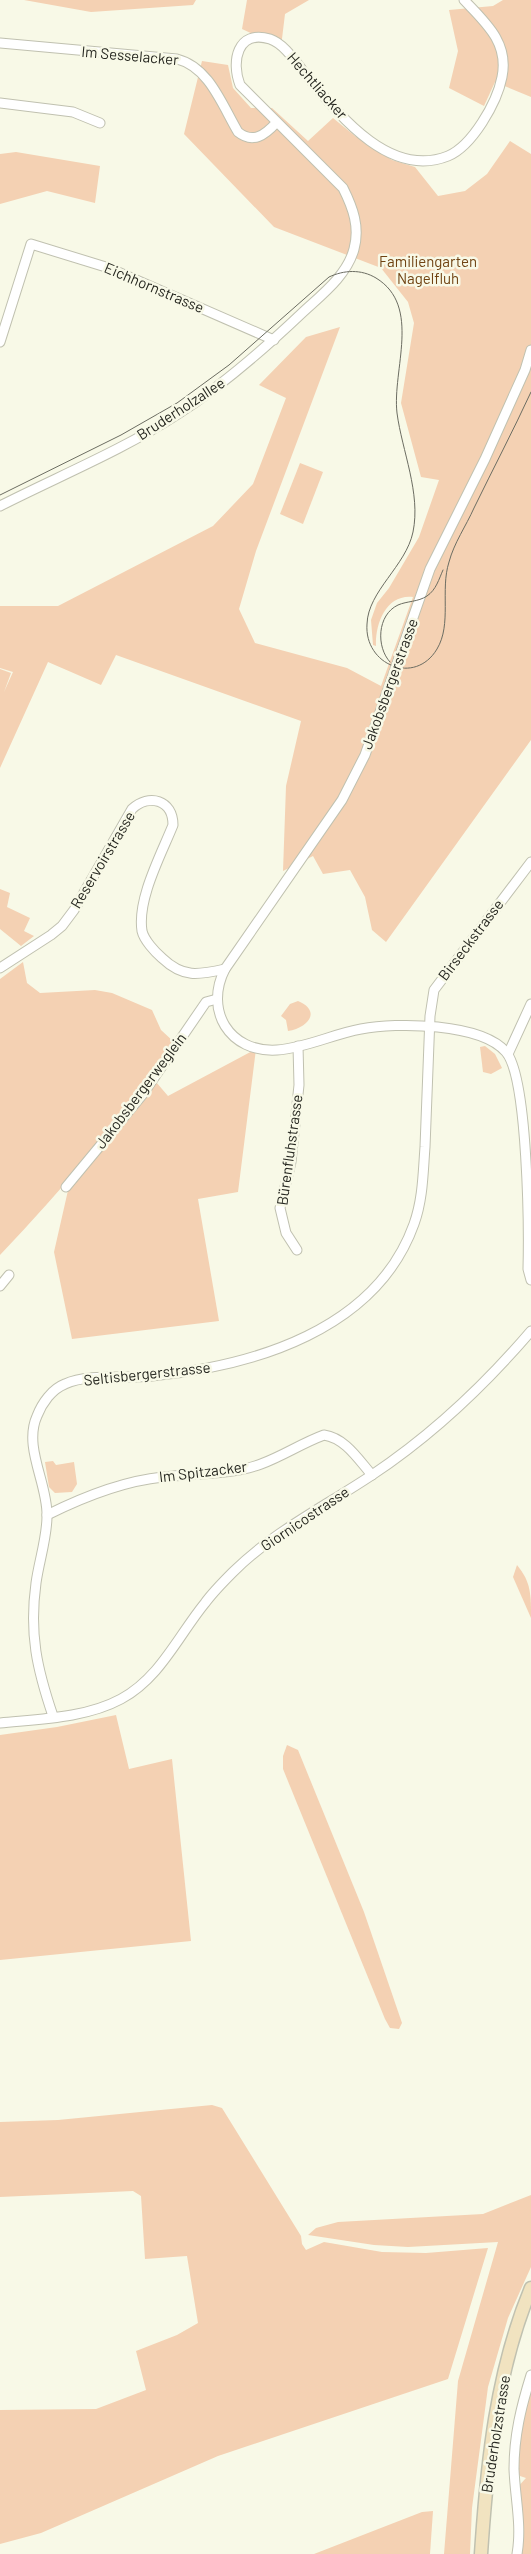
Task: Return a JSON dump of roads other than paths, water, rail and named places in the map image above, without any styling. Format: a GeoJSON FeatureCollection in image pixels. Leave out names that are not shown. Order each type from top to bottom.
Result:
{"type":"FeatureCollection","features":[{"type":"Feature","properties":{"kind":"main road","name":"Bruderholzstrasse"},"geometry":{"type":"LineString","coordinates":[[481,2554],[488,2468],[501,2386],[531,2288]]}},
{"type":"Feature","properties":{"kind":"street","name":"Hechtliacker"},"geometry":{"type":"LineString","coordinates":[[338,277],[354,250],[357,229],[352,208],[343,188],[240,85],[235,72],[236,56],[241,45],[254,38],[270,39],[286,50],[327,100],[357,131],[392,154],[413,162],[434,162],[456,153],[473,136],[492,104],[502,79],[505,59],[498,39],[464,0]]}},
{"type":"Feature","properties":{"kind":"street","name":"Im Sesselacker"},"geometry":{"type":"LineString","coordinates":[[0,44],[189,62],[204,75],[238,132],[243,136],[252,139],[260,137],[276,123]]}},
{"type":"Feature","properties":{"kind":"street"},"geometry":{"type":"LineString","coordinates":[[0,103],[73,112],[100,123]]}},
{"type":"Feature","properties":{"kind":"street","name":"Eichhornstrasse"},"geometry":{"type":"LineString","coordinates":[[0,342],[31,244],[109,268],[274,340]]}},
{"type":"Feature","properties":{"kind":"street","name":"Bruderholzallee"},"geometry":{"type":"LineString","coordinates":[[0,506],[135,439],[177,415],[214,390],[274,340],[338,277]]}},
{"type":"Feature","properties":{"kind":"street","name":"Jakobsbergerstrasse"},"geometry":{"type":"LineString","coordinates":[[217,999],[218,982],[225,968],[337,808],[365,755],[430,569],[485,459],[525,370],[531,350]]}},
{"type":"Feature","properties":{"kind":"street","name":"Reservoirstrasse"},"geometry":{"type":"LineString","coordinates":[[0,968],[62,926],[74,910],[132,808],[139,802],[148,799],[157,800],[166,805],[173,819],[173,825],[142,906],[142,932],[155,952],[175,970],[199,974],[225,968]]}},
{"type":"Feature","properties":{"kind":"street","name":"Birseckstrasse"},"geometry":{"type":"LineString","coordinates":[[430,1027],[432,999],[438,982],[531,862]]}},
{"type":"Feature","properties":{"kind":"street"},"geometry":{"type":"LineString","coordinates":[[217,999],[222,1018],[229,1031],[241,1042],[256,1048],[277,1050],[364,1028],[430,1027],[474,1034],[490,1039],[508,1054],[516,1079],[527,1159],[531,1280]]}},
{"type":"Feature","properties":{"kind":"street","name":"Jakobsbergerweglein"},"geometry":{"type":"LineString","coordinates":[[66,1187],[143,1094],[206,1002],[217,999]]}},
{"type":"Feature","properties":{"kind":"street"},"geometry":{"type":"LineString","coordinates":[[508,1054],[531,1004]]}},
{"type":"Feature","properties":{"kind":"street","name":"Seltisbergerstrasse"},"geometry":{"type":"LineString","coordinates":[[53,1716],[38,1672],[33,1631],[36,1586],[48,1515],[33,1440],[36,1418],[47,1397],[65,1384],[88,1379],[139,1378],[189,1373],[257,1357],[326,1326],[359,1304],[387,1275],[413,1226],[422,1191],[430,1027]]}},
{"type":"Feature","properties":{"kind":"street","name":"Bürenfluhstrasse"},"geometry":{"type":"LineString","coordinates":[[297,1250],[286,1233],[280,1208],[291,1162],[299,1085],[298,1046]]}},
{"type":"Feature","properties":{"kind":"street"},"geometry":{"type":"LineString","coordinates":[[0,1286],[9,1275]]}},
{"type":"Feature","properties":{"kind":"street","name":"Giornicostrasse"},"geometry":{"type":"LineString","coordinates":[[0,1723],[85,1713],[121,1699],[150,1679],[204,1603],[233,1572],[262,1546],[294,1523],[372,1475],[443,1421],[497,1371],[531,1332]]}},
{"type":"Feature","properties":{"kind":"street","name":"Im Spitzacker"},"geometry":{"type":"LineString","coordinates":[[48,1515],[75,1501],[117,1486],[161,1477],[231,1471],[261,1464],[324,1435],[335,1436],[343,1442],[372,1475]]}},
{"type":"Feature","properties":{"kind":"street"},"geometry":{"type":"LineString","coordinates":[[517,2554],[520,2535],[514,2468],[516,2431],[521,2406],[531,2375]]}},
{"type":"Feature","properties":{"kind":"tram line"},"geometry":{"type":"LineString","coordinates":[[0,495],[121,435],[177,403],[229,365],[329,277],[352,272],[370,275],[390,290],[398,305],[402,322],[397,413],[413,487],[415,517],[409,544],[380,589],[369,612],[367,624],[368,638],[382,660],[393,666],[404,668],[416,666],[428,660],[437,649],[444,629],[445,584],[451,555],[531,392]]}},
{"type":"Feature","properties":{"kind":"tram line"},"geometry":{"type":"LineString","coordinates":[[390,662],[385,656],[381,640],[381,632],[386,616],[398,605],[430,594],[443,570]]}},
{"type":"Feature","properties":{"kind":"park label","name":"Familiengarten Nagelfluh"},"geometry":{"type":"Point","coordinates":[428,270]}}]}
